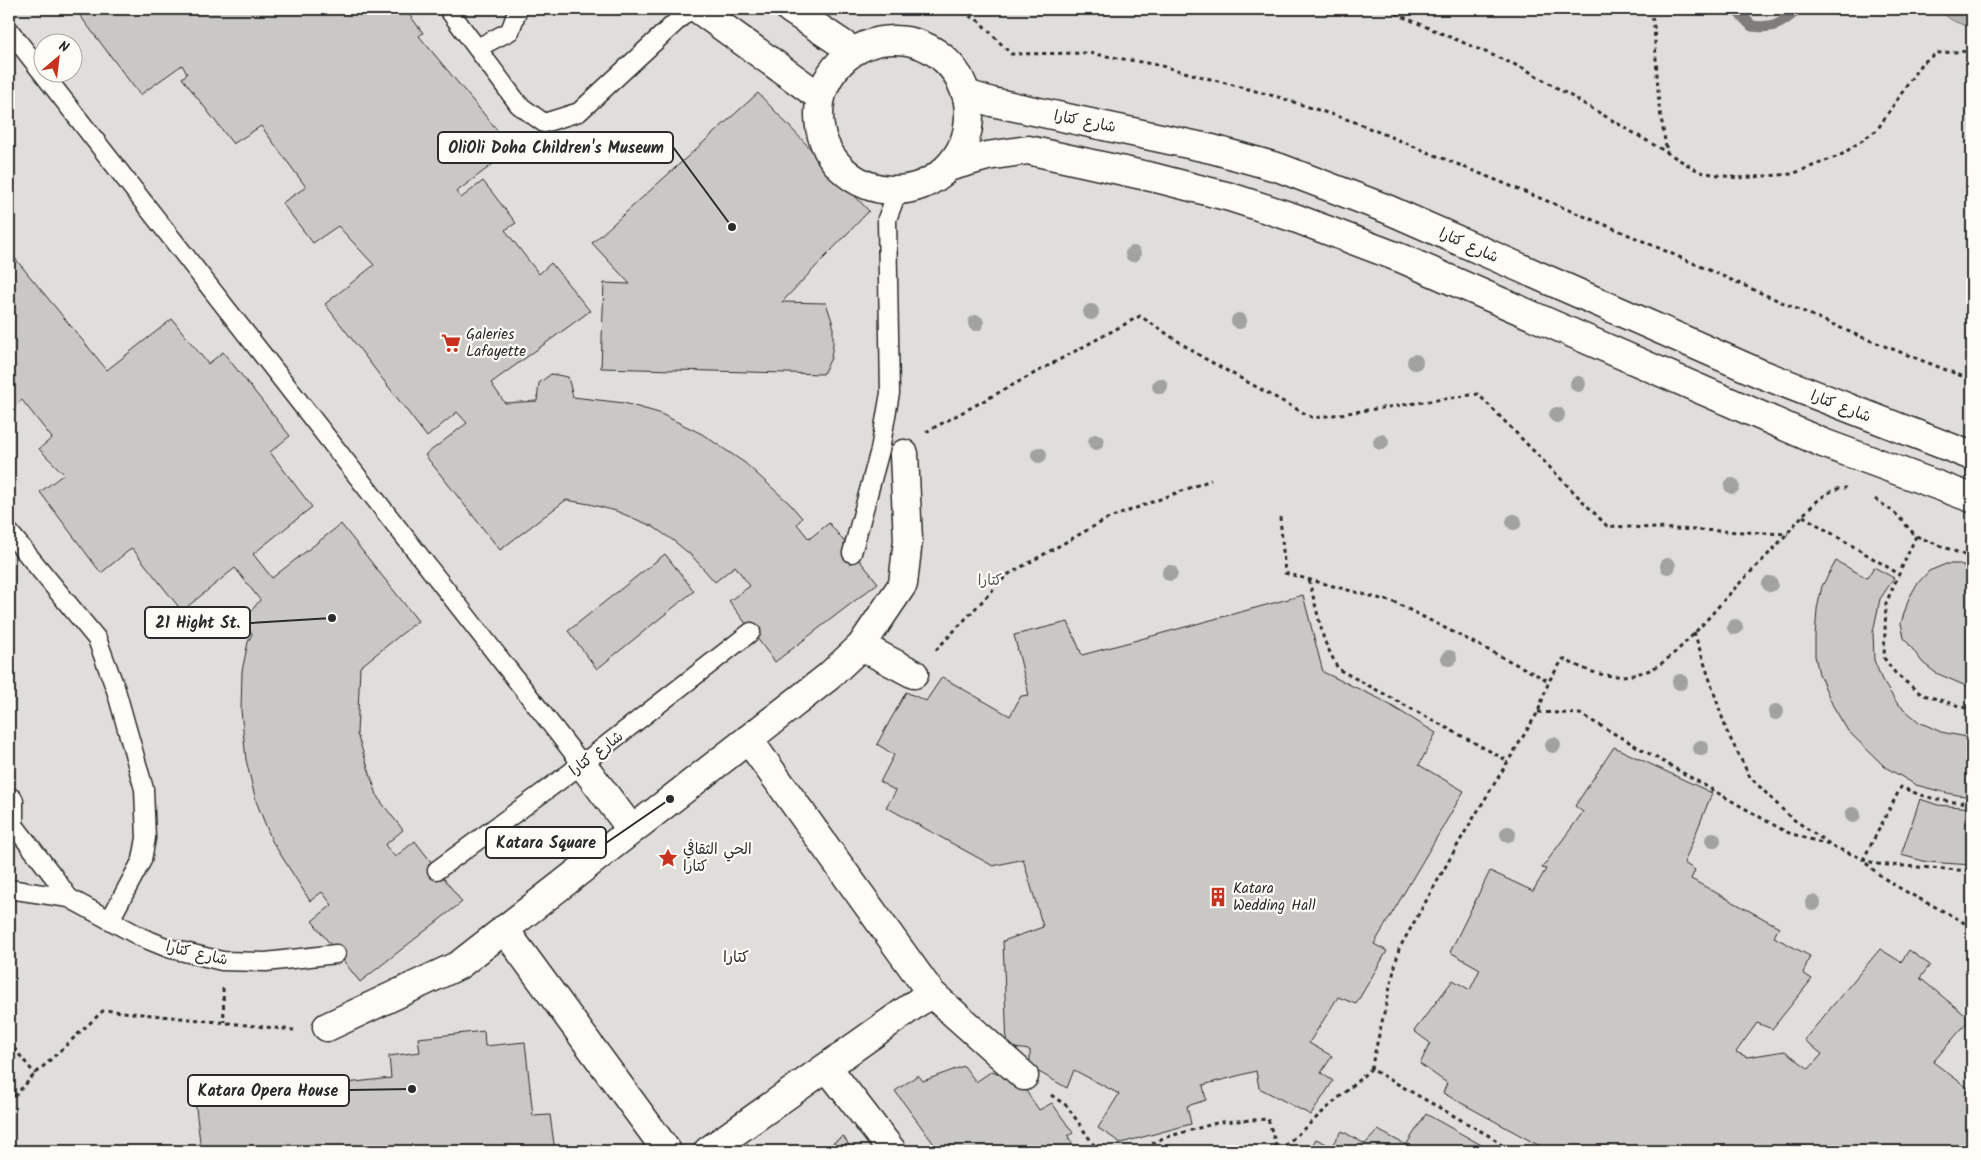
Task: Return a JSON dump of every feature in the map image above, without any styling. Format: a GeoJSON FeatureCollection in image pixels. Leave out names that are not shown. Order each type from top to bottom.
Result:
{"type":"FeatureCollection","features":[{"type":"Feature","properties":{"kind":"street"},"geometry":{"type":"LineString","coordinates":[[698,9],[820,97]]}},
{"type":"Feature","properties":{"kind":"street"},"geometry":{"type":"LineString","coordinates":[[790,9],[853,52]]}},
{"type":"Feature","properties":{"kind":"street"},"geometry":{"type":"LineString","coordinates":[[891,39],[918,43],[941,56],[959,76],[966,92],[969,108],[965,140],[958,154],[948,167],[925,183],[912,188],[898,190],[880,189],[863,184],[848,175],[836,163],[826,148],[820,132],[818,114],[820,97],[832,71],[853,52],[871,43],[891,39]]}},
{"type":"Feature","properties":{"kind":"street","name":"شارع كتارا"},"geometry":{"type":"LineString","coordinates":[[959,76],[966,94],[992,102],[1212,148],[1280,168],[1387,209],[1759,373],[1972,456]]}},
{"type":"Feature","properties":{"kind":"street"},"geometry":{"type":"LineString","coordinates":[[948,167],[987,156],[1028,150],[1156,178],[1230,197],[1295,218],[1404,258],[1823,443],[1972,498]]}},
{"type":"Feature","properties":{"kind":"street"},"geometry":{"type":"LineString","coordinates":[[327,1027],[459,965],[828,677],[861,646],[903,584],[908,540],[904,454]]}},
{"type":"Feature","properties":{"kind":"street"},"geometry":{"type":"LineString","coordinates":[[861,646],[914,674]]}},
{"type":"Feature","properties":{"kind":"street"},"geometry":{"type":"LineString","coordinates":[[748,740],[930,993],[1024,1076]]}},
{"type":"Feature","properties":{"kind":"street"},"geometry":{"type":"LineString","coordinates":[[582,764],[632,830]]}},
{"type":"Feature","properties":{"kind":"street"},"geometry":{"type":"LineString","coordinates":[[504,929],[667,1151]]}},
{"type":"Feature","properties":{"kind":"street"},"geometry":{"type":"LineString","coordinates":[[708,1151],[930,993]]}},
{"type":"Feature","properties":{"kind":"street"},"geometry":{"type":"LineString","coordinates":[[827,1067],[892,1151]]}},
{"type":"Feature","properties":{"kind":"lane"},"geometry":{"type":"LineString","coordinates":[[448,9],[519,105],[544,122],[579,112],[690,9]]}},
{"type":"Feature","properties":{"kind":"lane"},"geometry":{"type":"LineString","coordinates":[[477,48],[510,31],[518,9]]}},
{"type":"Feature","properties":{"kind":"lane"},"geometry":{"type":"LineString","coordinates":[[9,30],[582,764]]}},
{"type":"Feature","properties":{"kind":"lane"},"geometry":{"type":"LineString","coordinates":[[852,553],[880,450],[890,393],[887,219],[898,190]]}},
{"type":"Feature","properties":{"kind":"lane"},"geometry":{"type":"LineString","coordinates":[[9,532],[97,639],[116,690],[144,789],[146,838],[142,860],[110,920]]}},
{"type":"Feature","properties":{"kind":"lane","name":"شارع كتارا"},"geometry":{"type":"LineString","coordinates":[[437,870],[582,764],[751,632]]}},
{"type":"Feature","properties":{"kind":"lane","name":"شارع كتارا"},"geometry":{"type":"LineString","coordinates":[[9,817],[68,898]]}},
{"type":"Feature","properties":{"kind":"lane","name":"شارع كتارا"},"geometry":{"type":"LineString","coordinates":[[9,889],[68,898],[141,937],[168,948],[222,961],[266,962],[336,954]]}},
{"type":"Feature","properties":{"kind":"path"},"geometry":{"type":"LineString","coordinates":[[955,9],[979,22],[1011,54],[1089,53],[1158,65],[1278,97],[1352,121],[1620,231],[1859,336],[1972,380]]}},
{"type":"Feature","properties":{"kind":"path"},"geometry":{"type":"LineString","coordinates":[[1389,9],[1401,16],[1525,69],[1700,172],[1738,178],[1792,174],[1841,155],[1877,130],[1921,64],[1937,53],[1972,51]]}},
{"type":"Feature","properties":{"kind":"path"},"geometry":{"type":"LineString","coordinates":[[1651,9],[1659,106],[1667,153]]}},
{"type":"Feature","properties":{"kind":"path"},"geometry":{"type":"LineString","coordinates":[[904,454],[903,444],[1140,316],[1202,357],[1313,418],[1478,394],[1607,526],[1788,534]]}},
{"type":"Feature","properties":{"kind":"path"},"geometry":{"type":"LineString","coordinates":[[914,674],[1007,575],[1107,519],[1211,480]]}},
{"type":"Feature","properties":{"kind":"path"},"geometry":{"type":"LineString","coordinates":[[1138,1151],[1164,1138],[1220,1122],[1268,1119],[1278,1151],[1371,1069],[1398,948],[1465,832],[1538,712],[1549,681],[1563,659],[1597,675],[1627,676],[1649,670],[1677,650],[1788,534],[1816,500],[1841,488],[1848,489]]}},
{"type":"Feature","properties":{"kind":"path"},"geometry":{"type":"LineString","coordinates":[[1868,495],[1895,512],[1916,536],[1972,558]]}},
{"type":"Feature","properties":{"kind":"path"},"geometry":{"type":"LineString","coordinates":[[1803,516],[1899,574]]}},
{"type":"Feature","properties":{"kind":"path"},"geometry":{"type":"LineString","coordinates":[[1280,517],[1285,574],[1396,603],[1549,681]]}},
{"type":"Feature","properties":{"kind":"path"},"geometry":{"type":"LineString","coordinates":[[1916,536],[1886,603],[1884,658],[1896,674],[1920,694],[1972,710]]}},
{"type":"Feature","properties":{"kind":"path"},"geometry":{"type":"LineString","coordinates":[[1309,580],[1324,640],[1338,669],[1508,761]]}},
{"type":"Feature","properties":{"kind":"path"},"geometry":{"type":"LineString","coordinates":[[1694,632],[1726,732],[1750,777],[1790,817],[1834,847]]}},
{"type":"Feature","properties":{"kind":"path"},"geometry":{"type":"LineString","coordinates":[[1538,712],[1580,714],[1786,832],[1834,847],[1863,860],[1885,865],[1972,871]]}},
{"type":"Feature","properties":{"kind":"path"},"geometry":{"type":"LineString","coordinates":[[1863,860],[1901,787],[1914,793],[1958,804],[1972,802]]}},
{"type":"Feature","properties":{"kind":"path"},"geometry":{"type":"LineString","coordinates":[[1863,860],[1873,870],[1894,884],[1972,928]]}},
{"type":"Feature","properties":{"kind":"path"},"geometry":{"type":"LineString","coordinates":[[222,961],[224,1022]]}},
{"type":"Feature","properties":{"kind":"path"},"geometry":{"type":"LineString","coordinates":[[9,1102],[35,1074],[104,1010],[293,1030],[327,1027]]}},
{"type":"Feature","properties":{"kind":"path"},"geometry":{"type":"LineString","coordinates":[[9,1042],[35,1074]]}},
{"type":"Feature","properties":{"kind":"path"},"geometry":{"type":"LineString","coordinates":[[1371,1069],[1493,1138],[1509,1151]]}},
{"type":"Feature","properties":{"kind":"path"},"geometry":{"type":"LineString","coordinates":[[1024,1076],[1067,1106],[1098,1151]]}},
{"type":"Feature","properties":{"kind":"green space","name":"كتارا"},"geometry":{"type":"Polygon","coordinates":[[[9,9],[1972,9],[1972,1151],[9,1151],[9,9]]]}},
{"type":"Feature","properties":{"kind":"shaded area"},"geometry":{"type":"Polygon","coordinates":[[[1941,9],[1972,9],[1972,27],[1950,19],[1941,9]]]}},
{"type":"Feature","properties":{"kind":"building","name":"Galeries Lafayette"},"geometry":{"type":"Polygon","coordinates":[[[75,9],[405,9],[423,33],[419,36],[513,149],[456,192],[461,198],[483,181],[516,223],[505,230],[539,274],[551,263],[590,311],[491,383],[505,403],[537,401],[539,383],[551,374],[568,377],[573,397],[624,403],[659,413],[702,434],[745,463],[790,504],[802,518],[797,524],[809,539],[829,523],[878,583],[775,662],[729,601],[750,586],[735,566],[715,582],[692,556],[674,541],[652,526],[616,511],[566,500],[500,550],[425,455],[467,423],[457,412],[427,437],[325,304],[374,265],[338,226],[313,243],[282,203],[306,187],[261,126],[233,144],[182,78],[187,74],[182,65],[140,95],[75,9]]]}},
{"type":"Feature","properties":{"kind":"building"},"geometry":{"type":"Polygon","coordinates":[[[758,93],[869,211],[782,302],[826,303],[833,324],[833,344],[831,358],[823,374],[601,368],[604,283],[630,284],[592,243],[758,93]]]}},
{"type":"Feature","properties":{"kind":"building"},"geometry":{"type":"Polygon","coordinates":[[[9,251],[107,370],[172,319],[208,364],[223,352],[290,436],[270,452],[312,507],[253,554],[272,578],[341,524],[418,621],[360,667],[357,734],[378,798],[403,830],[385,845],[395,857],[415,841],[462,902],[360,982],[312,921],[332,905],[322,892],[310,901],[272,841],[256,801],[246,760],[241,710],[242,671],[248,642],[252,634],[248,626],[248,615],[260,600],[235,568],[182,611],[132,548],[101,573],[40,492],[64,474],[39,449],[52,438],[22,400],[9,410],[9,251]]]}},
{"type":"Feature","properties":{"kind":"building"},"geometry":{"type":"Polygon","coordinates":[[[665,554],[694,591],[597,669],[568,631],[665,554]]]}},
{"type":"Feature","properties":{"kind":"building"},"geometry":{"type":"Polygon","coordinates":[[[1836,561],[1867,578],[1874,567],[1894,578],[1880,599],[1873,632],[1874,660],[1882,680],[1897,703],[1919,722],[1941,732],[1972,738],[1972,797],[1916,785],[1885,767],[1848,731],[1833,706],[1819,674],[1815,656],[1815,637],[1817,609],[1822,586],[1836,561]]]}},
{"type":"Feature","properties":{"kind":"building"},"geometry":{"type":"Polygon","coordinates":[[[1946,564],[1958,564],[1972,570],[1972,682],[1966,686],[1936,673],[1923,663],[1904,638],[1901,623],[1909,598],[1917,584],[1929,571],[1946,564]]]}},
{"type":"Feature","properties":{"kind":"building","name":"Katara Wedding Hall"},"geometry":{"type":"Polygon","coordinates":[[[1303,595],[1323,672],[1380,699],[1436,733],[1419,765],[1464,791],[1374,944],[1387,951],[1356,1004],[1338,997],[1309,1043],[1332,1056],[1321,1073],[1333,1081],[1311,1115],[1259,1088],[1256,1071],[1203,1085],[1206,1100],[1187,1106],[1191,1124],[1121,1143],[1098,1128],[1119,1094],[1074,1070],[1067,1088],[1030,1067],[1030,1050],[1007,1047],[1003,941],[1043,927],[1023,859],[993,866],[886,807],[896,791],[880,782],[894,755],[877,744],[906,692],[926,701],[942,677],[1010,716],[1021,696],[1029,695],[1014,635],[1068,622],[1082,655],[1303,595]]]}},
{"type":"Feature","properties":{"kind":"building"},"geometry":{"type":"Polygon","coordinates":[[[1614,747],[1712,793],[1684,863],[1695,870],[1691,879],[1779,927],[1774,937],[1810,956],[1803,973],[1812,979],[1772,1029],[1757,1023],[1736,1052],[1747,1057],[1785,1051],[1809,1069],[1822,1054],[1804,1040],[1880,949],[1901,962],[1909,950],[1930,965],[1920,978],[1970,1019],[1933,1062],[1972,1091],[1972,1151],[1549,1151],[1443,1093],[1447,1083],[1420,1064],[1430,1043],[1414,1031],[1453,980],[1470,990],[1480,969],[1450,952],[1490,871],[1533,891],[1546,869],[1542,868],[1583,812],[1575,806],[1614,747]]]}},
{"type":"Feature","properties":{"kind":"building"},"geometry":{"type":"Polygon","coordinates":[[[1920,799],[1938,805],[1972,808],[1972,865],[1927,862],[1901,855],[1920,799]]]}},
{"type":"Feature","properties":{"kind":"building"},"geometry":{"type":"Polygon","coordinates":[[[484,1031],[485,1046],[525,1042],[533,1116],[550,1115],[555,1151],[201,1151],[195,1100],[391,1078],[389,1056],[420,1052],[418,1038],[484,1031]]]}},
{"type":"Feature","properties":{"kind":"building"},"geometry":{"type":"Polygon","coordinates":[[[964,1066],[976,1082],[992,1071],[1020,1082],[1039,1110],[1052,1103],[1073,1133],[1068,1136],[1077,1151],[939,1151],[895,1091],[918,1075],[923,1081],[964,1066]]]}},
{"type":"Feature","properties":{"kind":"building"},"geometry":{"type":"Polygon","coordinates":[[[1426,1114],[1492,1151],[1309,1151],[1316,1139],[1331,1146],[1342,1131],[1365,1144],[1378,1130],[1406,1145],[1426,1114]]]}},
{"type":"Feature","properties":{"kind":"building"},"geometry":{"type":"Polygon","coordinates":[[[843,1136],[853,1151],[822,1151],[843,1136]]]}},
{"type":"Feature","properties":{"kind":"building"},"geometry":{"type":"Polygon","coordinates":[[[1214,1146],[1236,1146],[1238,1151],[1200,1151],[1214,1146]]]}},
{"type":"Feature","properties":{"kind":"waterway"},"geometry":{"type":"LineString","coordinates":[[1735,9],[1752,26],[1760,27],[1777,24],[1798,9]]}},
{"type":"Feature","properties":{"kind":"place","name":"OliOli Doha Children's Museum"},"geometry":{"type":"Point","coordinates":[732,227]}},
{"type":"Feature","properties":{"kind":"place","name":"Galeries Lafayette"},"geometry":{"type":"Point","coordinates":[451,343]}},
{"type":"Feature","properties":{"kind":"place","name":"21 Hight St."},"geometry":{"type":"Point","coordinates":[332,618]}},
{"type":"Feature","properties":{"kind":"place","name":"Katara Square"},"geometry":{"type":"Point","coordinates":[670,799]}},
{"type":"Feature","properties":{"kind":"place","name":"الحي الثقافي كتارا"},"geometry":{"type":"Point","coordinates":[668,858]}},
{"type":"Feature","properties":{"kind":"place","name":"Katara Wedding Hall"},"geometry":{"type":"Point","coordinates":[1218,897]}},
{"type":"Feature","properties":{"kind":"place","name":"Katara Opera House"},"geometry":{"type":"Point","coordinates":[412,1089]}},
{"type":"Feature","properties":{"kind":"district","name":"كتارا"},"geometry":{"type":"Point","coordinates":[736,956]}}]}
